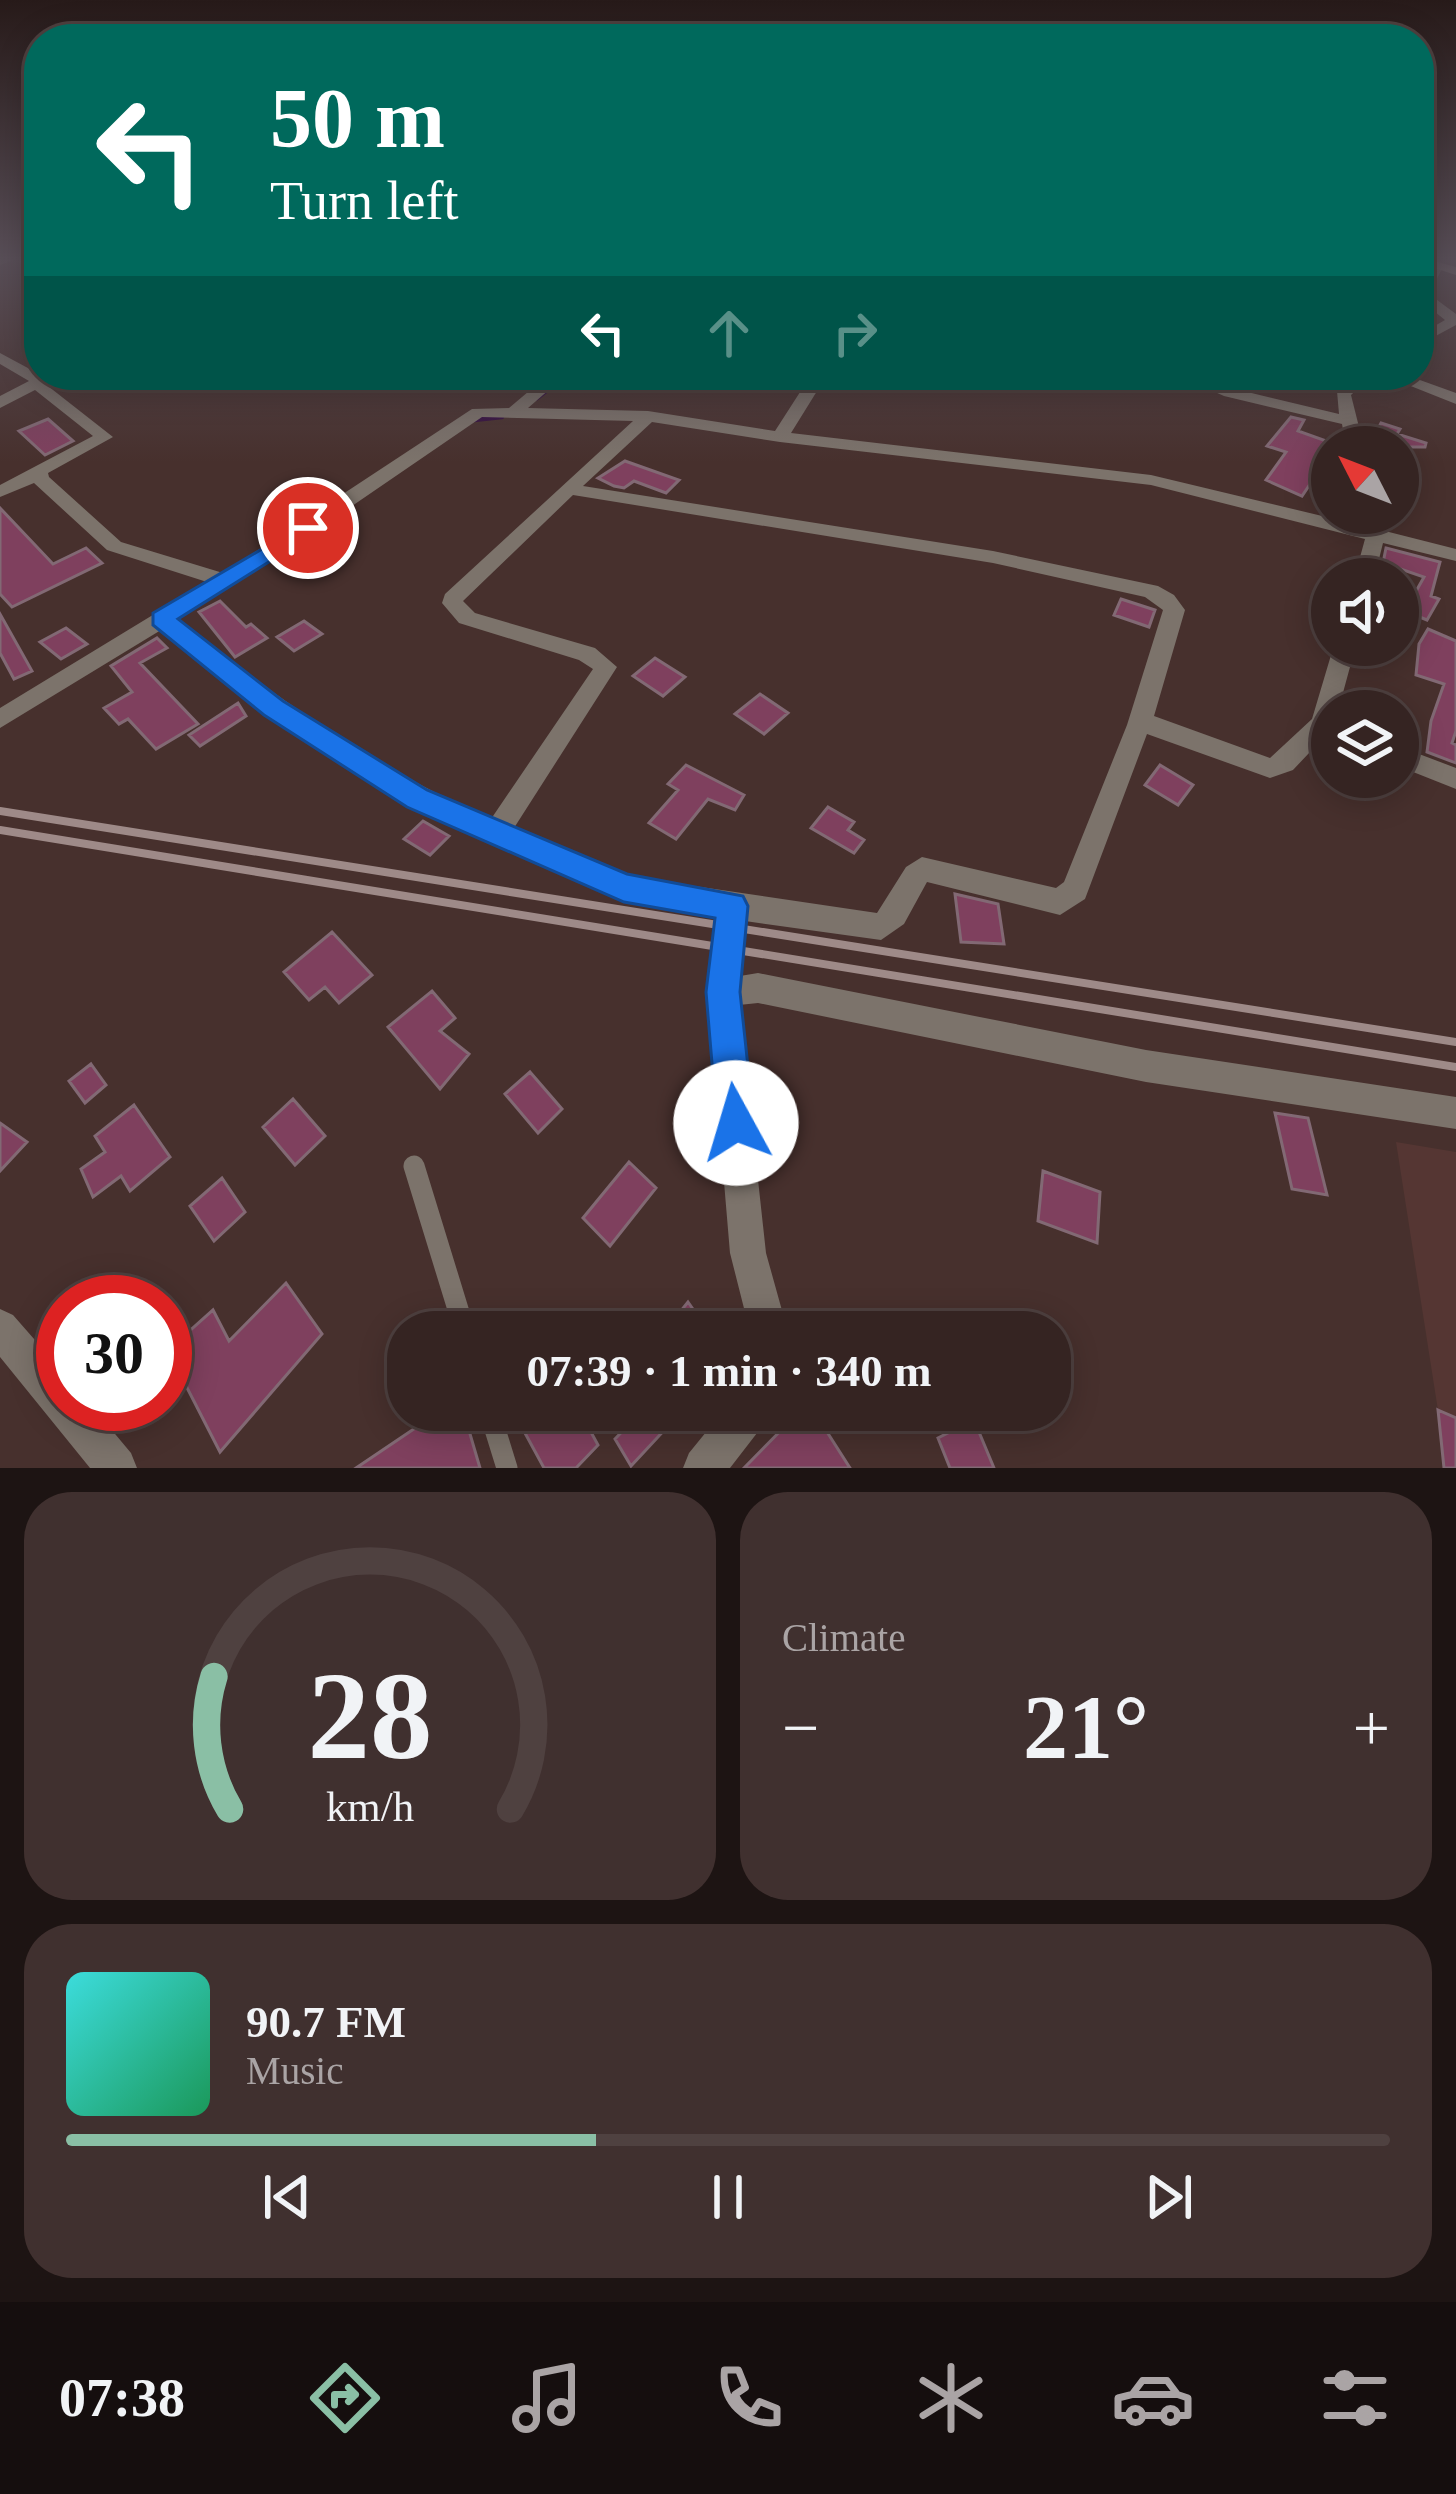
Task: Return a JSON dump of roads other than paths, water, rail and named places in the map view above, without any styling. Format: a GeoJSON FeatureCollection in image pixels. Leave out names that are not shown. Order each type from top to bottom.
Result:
{"type":"FeatureCollection","features":[{"type":"Feature","properties":{"kind":"street"},"geometry":{"type":"LineString","coordinates":[[0,492],[104,437],[51,390]]}},
{"type":"Feature","properties":{"kind":"street"},"geometry":{"type":"LineString","coordinates":[[517,410],[540,390]]}},
{"type":"Feature","properties":{"kind":"street"},"geometry":{"type":"LineString","coordinates":[[780,436],[809,390]]}},
{"type":"Feature","properties":{"kind":"street"},"geometry":{"type":"LineString","coordinates":[[1222,390],[1348,421]]}},
{"type":"Feature","properties":{"kind":"street"},"geometry":{"type":"LineString","coordinates":[[1347,390],[1343,394],[1349,426]]}},
{"type":"Feature","properties":{"kind":"street"},"geometry":{"type":"LineString","coordinates":[[0,719],[224,581],[478,412],[648,416],[1151,480],[1456,555]]}},
{"type":"Feature","properties":{"kind":"street"},"geometry":{"type":"LineString","coordinates":[[497,832],[606,667],[599,659],[466,618],[452,603],[454,594],[648,416]]}},
{"type":"Feature","properties":{"kind":"street"},"geometry":{"type":"LineString","coordinates":[[37,475],[114,546],[224,581]]}},
{"type":"Feature","properties":{"kind":"street"},"geometry":{"type":"LineString","coordinates":[[161,619],[274,708],[417,798],[624,888],[881,927],[895,918],[910,879],[922,869],[1060,902],[1076,890],[1139,724],[1174,610],[1167,599],[1151,591],[993,556],[570,489]]}},
{"type":"Feature","properties":{"kind":"street"},"geometry":{"type":"LineString","coordinates":[[1370,558],[1376,536]]}},
{"type":"Feature","properties":{"kind":"street"},"geometry":{"type":"LineString","coordinates":[[1139,724],[1154,725],[1270,768],[1284,763],[1311,740]]}},
{"type":"Feature","properties":{"kind":"street"},"geometry":{"type":"LineString","coordinates":[[1419,764],[1456,779]]}},
{"type":"Feature","properties":{"kind":"street"},"geometry":{"type":"LineString","coordinates":[[732,906],[723,992],[748,1253],[764,1311]]}},
{"type":"Feature","properties":{"kind":"street"},"geometry":{"type":"LineString","coordinates":[[723,992],[758,988],[1146,1066],[1456,1113]]}},
{"type":"Feature","properties":{"kind":"street"},"geometry":{"type":"LineString","coordinates":[[0,1328],[36,1370]]}},
{"type":"Feature","properties":{"kind":"street"},"geometry":{"type":"LineString","coordinates":[[86,1431],[116,1468]]}},
{"type":"Feature","properties":{"kind":"street"},"geometry":{"type":"LineString","coordinates":[[704,1468],[733,1431]]}},
{"type":"Feature","properties":{"kind":"lane"},"geometry":{"type":"LineString","coordinates":[[414,1166],[459,1311]]}},
{"type":"Feature","properties":{"kind":"lane"},"geometry":{"type":"LineString","coordinates":[[496,1431],[507,1468]]}},
{"type":"Feature","properties":{"kind":"waterway"},"geometry":{"type":"LineString","coordinates":[[537,399],[549,390]]}},
{"type":"Feature","properties":{"kind":"waterway"},"geometry":{"type":"LineString","coordinates":[[474,420],[502,417]]}},
{"type":"Feature","properties":{"kind":"railway"},"geometry":{"type":"LineString","coordinates":[[11,813],[0,811],[1456,1042]]}},
{"type":"Feature","properties":{"kind":"railway"},"geometry":{"type":"LineString","coordinates":[[0,830],[1456,1067]]}}]}
